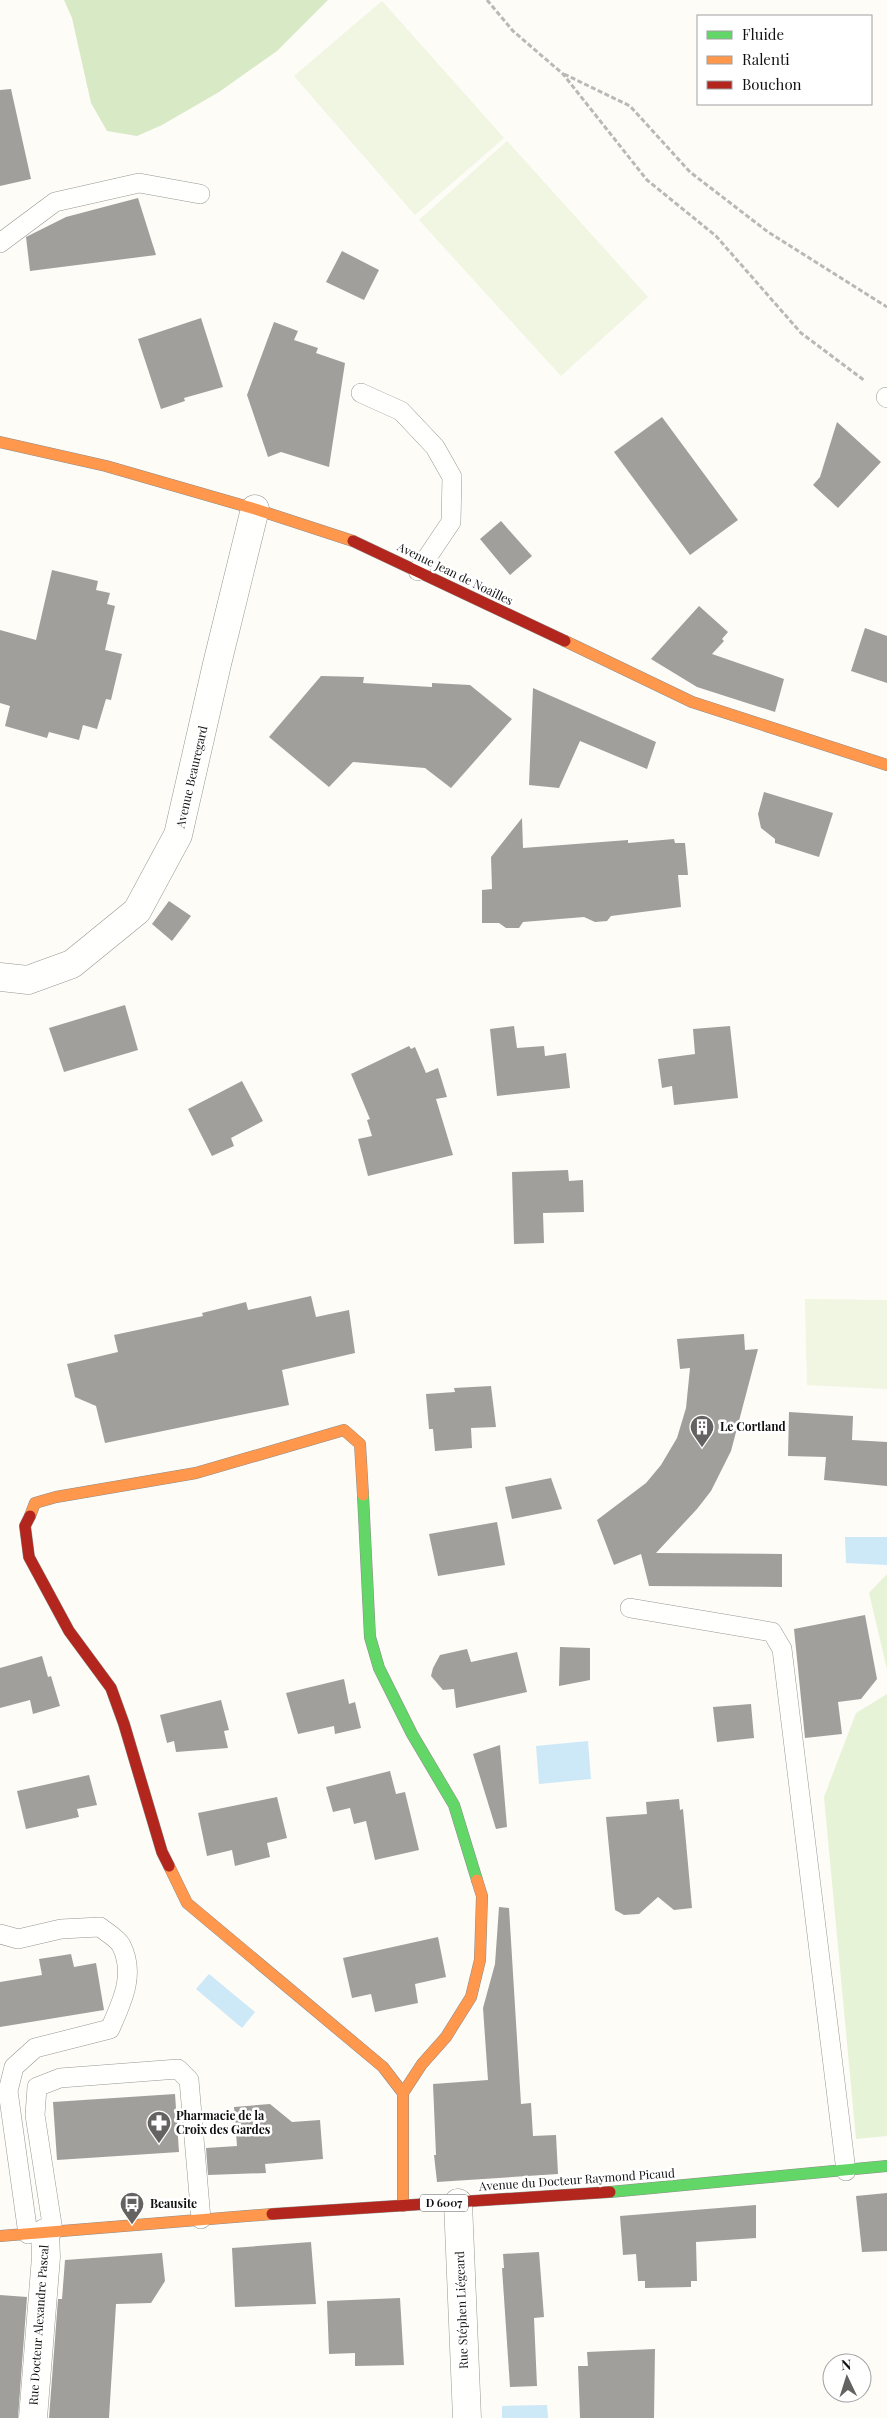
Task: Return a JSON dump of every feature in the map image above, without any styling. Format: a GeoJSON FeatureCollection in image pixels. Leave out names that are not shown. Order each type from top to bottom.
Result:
{"type":"FeatureCollection","features":[{"type":"Feature","properties":{"kind":"street","name":"Avenue Jean de Noailles"},"geometry":{"type":"LineString","coordinates":[[0,442],[106,466],[255,508],[360,543],[692,702],[887,765]]}},
{"type":"Feature","properties":{"kind":"street","name":"Avenue Beauregard"},"geometry":{"type":"LineString","coordinates":[[0,977],[28,980],[72,964],[137,912],[178,835],[219,654],[255,508]]}},
{"type":"Feature","properties":{"kind":"street"},"geometry":{"type":"LineString","coordinates":[[403,2206],[404,2093],[422,2064],[446,2037],[471,1997],[480,1960],[482,1896],[454,1806],[399,1709],[379,1668],[370,1637],[360,1444],[344,1430],[196,1473],[56,1497],[35,1503],[25,1526],[29,1557],[69,1631],[111,1688],[124,1724],[162,1852],[187,1903],[382,2067],[404,2093]]}},
{"type":"Feature","properties":{"kind":"street","name":"Avenue du Docteur Raymond Picaud"},"geometry":{"type":"LineString","coordinates":[[0,2236],[201,2220],[613,2192],[887,2166]]}},
{"type":"Feature","properties":{"kind":"street","name":"Rue Stéphen Liégeard"},"geometry":{"type":"LineString","coordinates":[[458,2203],[466,2418]]}},
{"type":"Feature","properties":{"kind":"street","name":"Rue Docteur Alexandre Pascal"},"geometry":{"type":"LineString","coordinates":[[33,2418],[46,2257],[42,2233]]}},
{"type":"Feature","properties":{"kind":"lane"},"geometry":{"type":"LineString","coordinates":[[0,244],[55,202],[139,183],[200,194]]}},
{"type":"Feature","properties":{"kind":"lane"},"geometry":{"type":"LineString","coordinates":[[361,393],[401,411],[435,447],[452,477],[451,522],[418,572]]}},
{"type":"Feature","properties":{"kind":"lane"},"geometry":{"type":"LineString","coordinates":[[630,1608],[772,1632],[782,1649],[846,2170]]}},
{"type":"Feature","properties":{"kind":"lane"},"geometry":{"type":"LineString","coordinates":[[0,1934],[18,1939],[61,1929],[100,1927],[120,1944],[128,1969],[125,1997],[110,2028],[35,2048],[14,2068],[8,2091],[42,2233]]}},
{"type":"Feature","properties":{"kind":"lane"},"geometry":{"type":"LineString","coordinates":[[42,2233],[35,2115],[37,2087],[60,2078],[168,2069],[178,2069],[189,2080],[201,2220]]}},
{"type":"Feature","properties":{"kind":"path"},"geometry":{"type":"LineString","coordinates":[[487,0],[513,31],[563,74],[647,180],[716,236],[801,333],[886,398]]}},
{"type":"Feature","properties":{"kind":"path"},"geometry":{"type":"LineString","coordinates":[[563,74],[630,106],[690,172],[768,232],[887,307]]}},
{"type":"Feature","properties":{"kind":"green space"},"geometry":{"type":"Polygon","coordinates":[[[64,0],[328,0],[277,51],[219,92],[162,125],[137,136],[107,131],[91,103],[72,18],[64,0]]]}},
{"type":"Feature","properties":{"kind":"green space"},"geometry":{"type":"Polygon","coordinates":[[[382,1],[504,138],[415,215],[294,76],[382,1]]]}},
{"type":"Feature","properties":{"kind":"green space"},"geometry":{"type":"Polygon","coordinates":[[[507,141],[648,297],[561,376],[419,220],[507,141]]]}},
{"type":"Feature","properties":{"kind":"green space"},"geometry":{"type":"Polygon","coordinates":[[[805,1299],[887,1300],[887,1389],[807,1385],[805,1299]]]}},
{"type":"Feature","properties":{"kind":"green space"},"geometry":{"type":"Polygon","coordinates":[[[887,1574],[887,1669],[869,1593],[887,1574]]]}},
{"type":"Feature","properties":{"kind":"green space"},"geometry":{"type":"Polygon","coordinates":[[[887,1694],[887,2136],[856,2139],[824,1797],[856,1713],[887,1694]]]}},
{"type":"Feature","properties":{"kind":"water"},"geometry":{"type":"Polygon","coordinates":[[[845,1537],[887,1537],[887,1565],[846,1563],[845,1537]]]}},
{"type":"Feature","properties":{"kind":"water"},"geometry":{"type":"Polygon","coordinates":[[[588,1741],[591,1779],[539,1784],[536,1746],[588,1741]]]}},
{"type":"Feature","properties":{"kind":"water"},"geometry":{"type":"Polygon","coordinates":[[[209,1974],[255,2012],[242,2028],[196,1989],[209,1974]]]}},
{"type":"Feature","properties":{"kind":"water"},"geometry":{"type":"Polygon","coordinates":[[[547,2405],[548,2418],[502,2418],[502,2406],[547,2405]]]}},
{"type":"Feature","properties":{"kind":"building"},"geometry":{"type":"Polygon","coordinates":[[[11,89],[31,179],[0,186],[0,90],[11,89]]]}},
{"type":"Feature","properties":{"kind":"building"},"geometry":{"type":"Polygon","coordinates":[[[138,198],[156,255],[30,271],[26,237],[66,217],[138,198]]]}},
{"type":"Feature","properties":{"kind":"building"},"geometry":{"type":"Polygon","coordinates":[[[342,251],[379,270],[364,300],[326,282],[342,251]]]}},
{"type":"Feature","properties":{"kind":"building"},"geometry":{"type":"Polygon","coordinates":[[[201,318],[223,387],[184,398],[185,401],[161,409],[138,339],[201,318]]]}},
{"type":"Feature","properties":{"kind":"building"},"geometry":{"type":"Polygon","coordinates":[[[274,322],[298,331],[294,340],[318,348],[316,353],[345,363],[329,467],[281,452],[268,457],[247,395],[274,322]]]}},
{"type":"Feature","properties":{"kind":"building"},"geometry":{"type":"Polygon","coordinates":[[[662,417],[738,520],[690,555],[614,452],[662,417]]]}},
{"type":"Feature","properties":{"kind":"building"},"geometry":{"type":"Polygon","coordinates":[[[837,422],[881,462],[838,508],[813,485],[820,477],[837,422]]]}},
{"type":"Feature","properties":{"kind":"building"},"geometry":{"type":"Polygon","coordinates":[[[501,521],[532,556],[510,575],[480,539],[501,521]]]}},
{"type":"Feature","properties":{"kind":"building"},"geometry":{"type":"Polygon","coordinates":[[[52,570],[98,581],[96,590],[110,593],[107,604],[115,606],[105,650],[122,654],[111,700],[106,699],[97,729],[83,725],[79,740],[49,732],[47,738],[5,726],[10,706],[0,703],[0,630],[36,640],[52,570]]]}},
{"type":"Feature","properties":{"kind":"building"},"geometry":{"type":"Polygon","coordinates":[[[699,606],[728,632],[722,639],[724,641],[712,654],[784,679],[775,712],[697,687],[651,659],[699,606]]]}},
{"type":"Feature","properties":{"kind":"building"},"geometry":{"type":"Polygon","coordinates":[[[865,628],[887,636],[887,683],[851,671],[865,628]]]}},
{"type":"Feature","properties":{"kind":"building"},"geometry":{"type":"Polygon","coordinates":[[[321,676],[364,677],[363,683],[432,687],[432,683],[470,685],[512,719],[451,788],[425,768],[353,762],[329,787],[269,737],[321,676]]]}},
{"type":"Feature","properties":{"kind":"building"},"geometry":{"type":"Polygon","coordinates":[[[533,688],[656,742],[647,769],[580,741],[559,788],[529,785],[533,688]]]}},
{"type":"Feature","properties":{"kind":"building"},"geometry":{"type":"Polygon","coordinates":[[[764,792],[833,813],[819,857],[775,843],[775,839],[761,828],[758,814],[764,792]]]}},
{"type":"Feature","properties":{"kind":"building"},"geometry":{"type":"Polygon","coordinates":[[[522,818],[523,848],[628,840],[628,843],[674,839],[675,843],[685,843],[688,875],[678,875],[681,907],[611,916],[607,921],[595,922],[584,917],[523,922],[519,928],[506,928],[499,923],[482,923],[482,890],[492,889],[491,857],[522,818]]]}},
{"type":"Feature","properties":{"kind":"building"},"geometry":{"type":"Polygon","coordinates":[[[169,901],[191,916],[172,941],[152,924],[169,901]]]}},
{"type":"Feature","properties":{"kind":"building"},"geometry":{"type":"Polygon","coordinates":[[[125,1005],[138,1050],[64,1072],[49,1028],[125,1005]]]}},
{"type":"Feature","properties":{"kind":"building"},"geometry":{"type":"Polygon","coordinates":[[[514,1026],[517,1048],[544,1046],[545,1056],[566,1053],[570,1088],[497,1096],[490,1029],[514,1026]]]}},
{"type":"Feature","properties":{"kind":"building"},"geometry":{"type":"Polygon","coordinates":[[[730,1026],[738,1098],[674,1105],[672,1086],[662,1088],[658,1059],[695,1054],[693,1029],[730,1026]]]}},
{"type":"Feature","properties":{"kind":"building"},"geometry":{"type":"Polygon","coordinates":[[[409,1046],[411,1049],[415,1047],[426,1073],[438,1068],[447,1097],[436,1099],[453,1155],[368,1176],[358,1139],[372,1136],[367,1120],[370,1119],[351,1074],[409,1046]]]}},
{"type":"Feature","properties":{"kind":"building"},"geometry":{"type":"Polygon","coordinates":[[[242,1081],[263,1121],[231,1138],[234,1146],[212,1156],[188,1109],[242,1081]]]}},
{"type":"Feature","properties":{"kind":"building"},"geometry":{"type":"Polygon","coordinates":[[[568,1170],[569,1181],[583,1180],[584,1212],[543,1213],[544,1243],[514,1244],[512,1172],[568,1170]]]}},
{"type":"Feature","properties":{"kind":"building"},"geometry":{"type":"Polygon","coordinates":[[[311,1296],[316,1317],[349,1310],[355,1353],[282,1370],[289,1405],[105,1443],[96,1406],[75,1397],[67,1364],[118,1352],[114,1335],[203,1316],[202,1313],[246,1302],[248,1310],[311,1296]]]}},
{"type":"Feature","properties":{"kind":"building","name":"Le Cortland"},"geometry":{"type":"Polygon","coordinates":[[[744,1334],[745,1350],[758,1349],[731,1451],[711,1491],[656,1553],[782,1554],[782,1587],[649,1586],[641,1554],[614,1565],[597,1520],[646,1483],[661,1465],[677,1438],[686,1408],[690,1368],[680,1369],[677,1339],[744,1334]]]}},
{"type":"Feature","properties":{"kind":"building"},"geometry":{"type":"Polygon","coordinates":[[[491,1386],[496,1427],[471,1428],[472,1448],[435,1451],[433,1429],[429,1429],[426,1394],[455,1392],[454,1388],[491,1386]]]}},
{"type":"Feature","properties":{"kind":"building"},"geometry":{"type":"Polygon","coordinates":[[[789,1412],[853,1416],[852,1440],[887,1442],[887,1486],[824,1480],[826,1457],[788,1456],[789,1412]]]}},
{"type":"Feature","properties":{"kind":"building"},"geometry":{"type":"Polygon","coordinates":[[[551,1478],[562,1509],[512,1519],[505,1487],[551,1478]]]}},
{"type":"Feature","properties":{"kind":"building"},"geometry":{"type":"Polygon","coordinates":[[[497,1522],[505,1565],[438,1576],[429,1534],[497,1522]]]}},
{"type":"Feature","properties":{"kind":"building"},"geometry":{"type":"Polygon","coordinates":[[[865,1615],[877,1679],[861,1699],[838,1702],[842,1734],[805,1738],[794,1629],[865,1615]]]}},
{"type":"Feature","properties":{"kind":"building"},"geometry":{"type":"Polygon","coordinates":[[[560,1647],[590,1648],[590,1680],[559,1686],[560,1647]]]}},
{"type":"Feature","properties":{"kind":"building"},"geometry":{"type":"Polygon","coordinates":[[[467,1649],[471,1662],[517,1652],[527,1692],[456,1708],[454,1689],[443,1690],[431,1676],[440,1655],[467,1649]]]}},
{"type":"Feature","properties":{"kind":"building"},"geometry":{"type":"Polygon","coordinates":[[[42,1656],[48,1677],[51,1676],[60,1706],[33,1714],[30,1700],[0,1708],[0,1668],[42,1656]]]}},
{"type":"Feature","properties":{"kind":"building"},"geometry":{"type":"Polygon","coordinates":[[[344,1679],[349,1704],[355,1702],[361,1728],[335,1734],[334,1726],[298,1734],[286,1693],[344,1679]]]}},
{"type":"Feature","properties":{"kind":"building"},"geometry":{"type":"Polygon","coordinates":[[[221,1700],[229,1730],[224,1731],[228,1748],[176,1752],[174,1741],[167,1743],[160,1715],[221,1700]]]}},
{"type":"Feature","properties":{"kind":"building"},"geometry":{"type":"Polygon","coordinates":[[[751,1704],[754,1738],[717,1742],[713,1707],[751,1704]]]}},
{"type":"Feature","properties":{"kind":"building"},"geometry":{"type":"Polygon","coordinates":[[[500,1745],[507,1827],[496,1829],[473,1754],[500,1745]]]}},
{"type":"Feature","properties":{"kind":"building"},"geometry":{"type":"Polygon","coordinates":[[[390,1771],[396,1794],[405,1792],[419,1850],[375,1860],[366,1821],[354,1824],[350,1808],[333,1812],[326,1787],[390,1771]]]}},
{"type":"Feature","properties":{"kind":"building"},"geometry":{"type":"Polygon","coordinates":[[[89,1775],[97,1805],[77,1809],[79,1817],[26,1829],[17,1791],[89,1775]]]}},
{"type":"Feature","properties":{"kind":"building"},"geometry":{"type":"Polygon","coordinates":[[[277,1797],[287,1838],[267,1843],[270,1857],[235,1866],[232,1850],[207,1856],[198,1813],[277,1797]]]}},
{"type":"Feature","properties":{"kind":"building"},"geometry":{"type":"Polygon","coordinates":[[[679,1799],[680,1810],[683,1809],[692,1908],[674,1910],[658,1897],[639,1914],[624,1915],[615,1910],[606,1817],[647,1814],[646,1802],[679,1799]]]}},
{"type":"Feature","properties":{"kind":"building"},"geometry":{"type":"Polygon","coordinates":[[[499,1907],[509,1908],[521,2104],[531,2103],[533,2136],[556,2135],[558,2174],[437,2182],[434,2155],[436,2155],[433,2084],[488,2080],[483,2008],[495,1964],[499,1907]]]}},
{"type":"Feature","properties":{"kind":"building"},"geometry":{"type":"Polygon","coordinates":[[[438,1937],[446,1977],[415,1984],[418,2003],[375,2012],[371,1994],[352,1998],[343,1958],[438,1937]]]}},
{"type":"Feature","properties":{"kind":"building"},"geometry":{"type":"Polygon","coordinates":[[[71,1954],[74,1967],[96,1963],[104,2010],[0,2027],[0,1982],[42,1975],[39,1959],[71,1954]]]}},
{"type":"Feature","properties":{"kind":"building"},"geometry":{"type":"Polygon","coordinates":[[[175,2094],[179,2152],[57,2160],[53,2102],[175,2094]]]}},
{"type":"Feature","properties":{"kind":"building"},"geometry":{"type":"Polygon","coordinates":[[[270,2104],[292,2122],[320,2120],[323,2159],[265,2164],[266,2173],[208,2175],[206,2148],[237,2146],[234,2107],[270,2104]]]}},
{"type":"Feature","properties":{"kind":"building"},"geometry":{"type":"Polygon","coordinates":[[[887,2193],[887,2251],[862,2252],[856,2196],[887,2193]]]}},
{"type":"Feature","properties":{"kind":"building"},"geometry":{"type":"Polygon","coordinates":[[[756,2205],[756,2238],[696,2242],[697,2281],[691,2281],[691,2287],[645,2288],[645,2281],[638,2281],[636,2254],[623,2255],[620,2216],[756,2205]]]}},
{"type":"Feature","properties":{"kind":"building"},"geometry":{"type":"Polygon","coordinates":[[[311,2242],[316,2304],[235,2307],[232,2248],[311,2242]]]}},
{"type":"Feature","properties":{"kind":"building"},"geometry":{"type":"Polygon","coordinates":[[[539,2252],[544,2317],[534,2318],[537,2386],[510,2387],[502,2268],[504,2268],[503,2254],[539,2252]]]}},
{"type":"Feature","properties":{"kind":"building"},"geometry":{"type":"Polygon","coordinates":[[[162,2253],[165,2281],[151,2303],[116,2304],[109,2418],[49,2418],[58,2299],[62,2299],[65,2260],[162,2253]]]}},
{"type":"Feature","properties":{"kind":"building"},"geometry":{"type":"Polygon","coordinates":[[[0,2295],[27,2297],[18,2418],[0,2418],[0,2295]]]}},
{"type":"Feature","properties":{"kind":"building"},"geometry":{"type":"Polygon","coordinates":[[[400,2298],[404,2365],[355,2366],[355,2353],[329,2354],[327,2301],[400,2298]]]}},
{"type":"Feature","properties":{"kind":"building"},"geometry":{"type":"Polygon","coordinates":[[[655,2349],[654,2418],[580,2418],[578,2366],[588,2366],[587,2352],[655,2349]]]}},
{"type":"Feature","properties":{"kind":"traffic: fast"},"geometry":{"type":"LineString","coordinates":[[363,1495],[370,1637],[379,1668],[412,1734],[454,1805],[477,1880]]}},
{"type":"Feature","properties":{"kind":"traffic: fast"},"geometry":{"type":"LineString","coordinates":[[610,2192],[887,2166]]}},
{"type":"Feature","properties":{"kind":"traffic: slow"},"geometry":{"type":"LineString","coordinates":[[0,442],[106,466],[255,509],[353,541]]}},
{"type":"Feature","properties":{"kind":"traffic: slow"},"geometry":{"type":"LineString","coordinates":[[565,641],[692,702],[887,765]]}},
{"type":"Feature","properties":{"kind":"traffic: slow"},"geometry":{"type":"LineString","coordinates":[[30,1516],[35,1503],[56,1497],[196,1473],[344,1430],[360,1444],[363,1495]]}},
{"type":"Feature","properties":{"kind":"traffic: slow"},"geometry":{"type":"LineString","coordinates":[[169,1866],[187,1903],[383,2067],[403,2093]]}},
{"type":"Feature","properties":{"kind":"traffic: slow"},"geometry":{"type":"LineString","coordinates":[[403,2206],[403,2093],[422,2064],[446,2037],[471,1997],[480,1960],[482,1896],[477,1880]]}},
{"type":"Feature","properties":{"kind":"traffic: slow"},"geometry":{"type":"LineString","coordinates":[[0,2236],[272,2214]]}},
{"type":"Feature","properties":{"kind":"traffic: jam"},"geometry":{"type":"LineString","coordinates":[[353,541],[565,641]]}},
{"type":"Feature","properties":{"kind":"traffic: jam"},"geometry":{"type":"LineString","coordinates":[[30,1516],[25,1526],[29,1557],[69,1631],[111,1688],[124,1724],[162,1852],[169,1866]]}},
{"type":"Feature","properties":{"kind":"traffic: jam"},"geometry":{"type":"LineString","coordinates":[[272,2214],[610,2192]]}},
{"type":"Feature","properties":{"kind":"place","name":"Le Cortland"},"geometry":{"type":"Point","coordinates":[702,1448]}},
{"type":"Feature","properties":{"kind":"place","name":"Pharmacie de la Croix des Gardes"},"geometry":{"type":"Point","coordinates":[159,2144]}},
{"type":"Feature","properties":{"kind":"place","name":"Beausite"},"geometry":{"type":"Point","coordinates":[132,2225]}}]}
